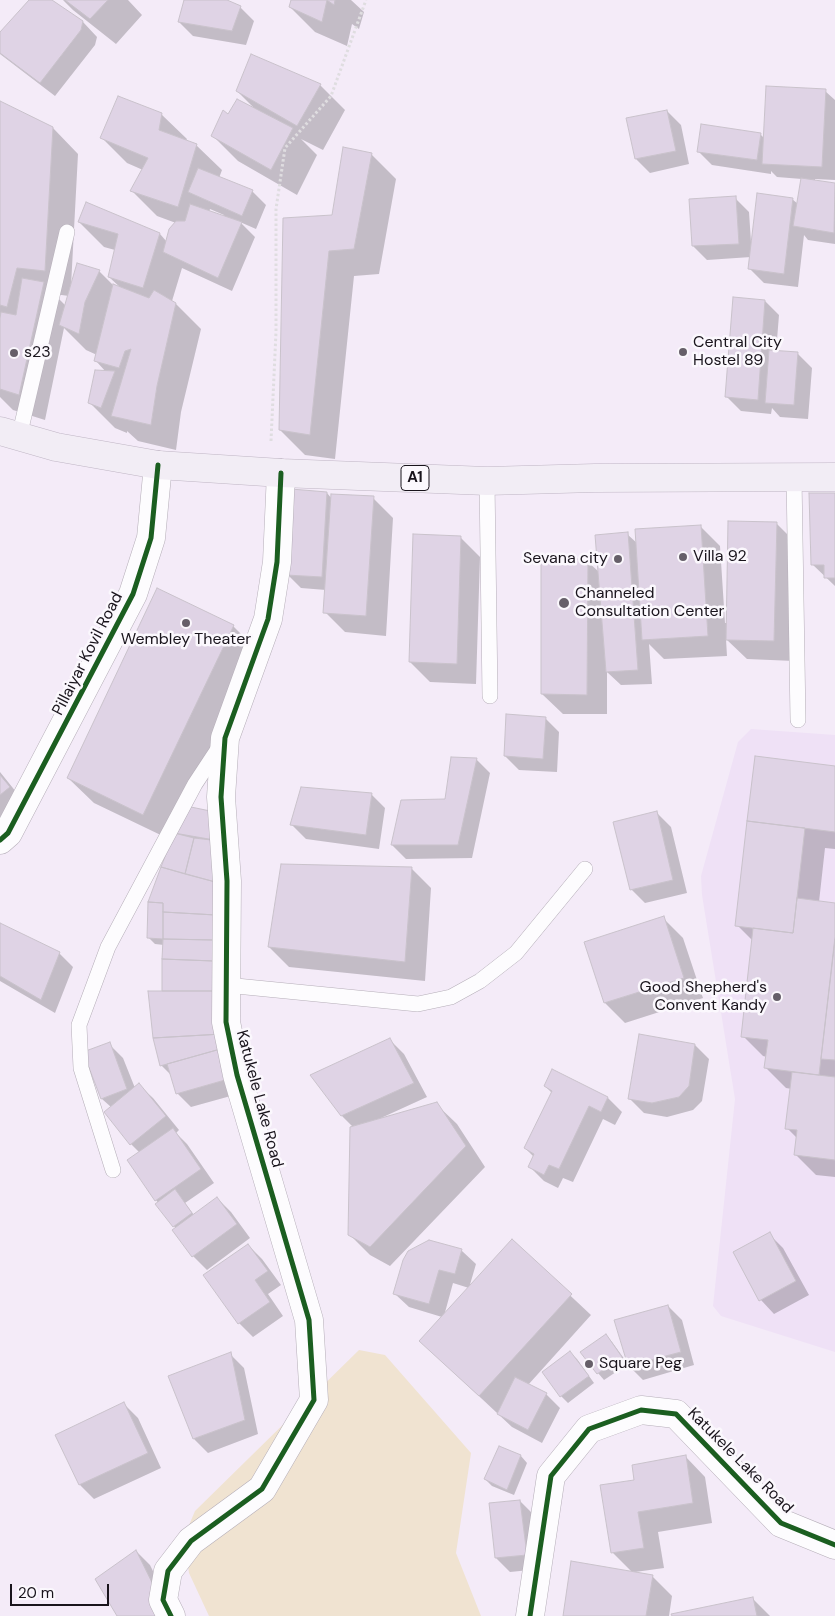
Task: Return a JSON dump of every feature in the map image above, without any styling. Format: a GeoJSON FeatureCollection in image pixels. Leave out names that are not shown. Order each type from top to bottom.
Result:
{"type":"FeatureCollection","features":[{"type":"Feature","properties":{"kind":"highway","name":"A1"},"geometry":{"type":"LineString","coordinates":[[9,434],[56,447],[158,465],[276,472],[487,481],[595,478],[835,477]]}},
{"type":"Feature","properties":{"kind":"street","name":"Pillaiyar Kovil Road"},"geometry":{"type":"LineString","coordinates":[[0,840],[8,832],[133,594],[151,538],[158,465]]}},
{"type":"Feature","properties":{"kind":"street","name":"Katukele Lake Road"},"geometry":{"type":"LineString","coordinates":[[171,1616],[163,1600],[168,1571],[192,1541],[262,1489],[314,1400],[310,1320],[237,1075],[226,1022],[227,881],[221,797],[225,738],[268,618],[277,562],[276,472]]}},
{"type":"Feature","properties":{"kind":"street","name":"Katukele Lake Road"},"geometry":{"type":"LineString","coordinates":[[530,1616],[551,1476],[589,1429],[641,1410],[676,1414],[781,1523],[835,1545]]}},
{"type":"Feature","properties":{"kind":"lane"},"geometry":{"type":"LineString","coordinates":[[9,434],[67,232]]}},
{"type":"Feature","properties":{"kind":"lane"},"geometry":{"type":"LineString","coordinates":[[794,477],[798,720]]}},
{"type":"Feature","properties":{"kind":"lane"},"geometry":{"type":"LineString","coordinates":[[487,481],[490,696]]}},
{"type":"Feature","properties":{"kind":"lane"},"geometry":{"type":"LineString","coordinates":[[114,1170],[81,1068],[79,1025],[108,947],[195,784],[225,738]]}},
{"type":"Feature","properties":{"kind":"lane"},"geometry":{"type":"LineString","coordinates":[[226,985],[418,1004],[450,997],[480,981],[516,953],[585,869]]}},
{"type":"Feature","properties":{"kind":"path"},"geometry":{"type":"LineString","coordinates":[[276,472],[276,209],[285,148],[332,96],[366,0]]}},
{"type":"Feature","properties":{"kind":"shaded area","name":"Good Shepherd's Convent Kandy"},"geometry":{"type":"Polygon","coordinates":[[[751,729],[835,735],[835,1352],[721,1316],[713,1306],[735,1099],[702,895],[701,876],[738,742],[751,729]]]}},
{"type":"Feature","properties":{"kind":"shaded area"},"geometry":{"type":"Polygon","coordinates":[[[359,1350],[385,1355],[471,1453],[456,1553],[481,1616],[209,1616],[189,1573],[184,1537],[195,1511],[359,1350]]]}},
{"type":"Feature","properties":{"kind":"building"},"geometry":{"type":"Polygon","coordinates":[[[29,0],[52,0],[83,21],[81,30],[40,83],[0,53],[0,32],[29,0]]]}},
{"type":"Feature","properties":{"kind":"building"},"geometry":{"type":"Polygon","coordinates":[[[65,0],[108,0],[90,19],[65,0]]]}},
{"type":"Feature","properties":{"kind":"building"},"geometry":{"type":"Polygon","coordinates":[[[184,0],[227,0],[241,6],[232,31],[178,22],[184,0]]]}},
{"type":"Feature","properties":{"kind":"building"},"geometry":{"type":"Polygon","coordinates":[[[291,0],[327,0],[322,22],[289,7],[291,0]]]}},
{"type":"Feature","properties":{"kind":"building"},"geometry":{"type":"Polygon","coordinates":[[[327,0],[335,0],[334,5],[327,0]]]}},
{"type":"Feature","properties":{"kind":"building"},"geometry":{"type":"Polygon","coordinates":[[[251,54],[321,84],[297,126],[236,91],[251,54]]]}},
{"type":"Feature","properties":{"kind":"building"},"geometry":{"type":"Polygon","coordinates":[[[766,86],[826,89],[822,167],[762,164],[766,86]]]}},
{"type":"Feature","properties":{"kind":"building"},"geometry":{"type":"Polygon","coordinates":[[[118,96],[162,113],[159,130],[197,144],[178,207],[130,191],[148,158],[100,138],[118,96]]]}},
{"type":"Feature","properties":{"kind":"building"},"geometry":{"type":"Polygon","coordinates":[[[237,99],[293,128],[271,170],[211,136],[223,110],[228,114],[237,99]]]}},
{"type":"Feature","properties":{"kind":"building"},"geometry":{"type":"Polygon","coordinates":[[[0,101],[53,127],[45,271],[17,268],[7,307],[0,305],[0,101]]]}},
{"type":"Feature","properties":{"kind":"building"},"geometry":{"type":"Polygon","coordinates":[[[667,110],[676,151],[635,159],[626,118],[667,110]]]}},
{"type":"Feature","properties":{"kind":"building"},"geometry":{"type":"Polygon","coordinates":[[[701,124],[761,133],[757,160],[697,152],[701,124]]]}},
{"type":"Feature","properties":{"kind":"building"},"geometry":{"type":"Polygon","coordinates":[[[343,147],[372,153],[354,249],[329,251],[310,435],[279,430],[283,218],[332,215],[343,147]]]}},
{"type":"Feature","properties":{"kind":"building"},"geometry":{"type":"Polygon","coordinates":[[[198,168],[253,190],[242,216],[188,192],[198,168]]]}},
{"type":"Feature","properties":{"kind":"building"},"geometry":{"type":"Polygon","coordinates":[[[801,178],[835,183],[834,233],[793,226],[801,178]]]}},
{"type":"Feature","properties":{"kind":"building"},"geometry":{"type":"Polygon","coordinates":[[[757,193],[793,198],[784,274],[748,269],[757,193]]]}},
{"type":"Feature","properties":{"kind":"building"},"geometry":{"type":"Polygon","coordinates":[[[736,196],[739,244],[692,246],[689,199],[736,196]]]}},
{"type":"Feature","properties":{"kind":"building"},"geometry":{"type":"Polygon","coordinates":[[[86,202],[160,233],[143,288],[108,277],[118,234],[78,222],[86,202]]]}},
{"type":"Feature","properties":{"kind":"building"},"geometry":{"type":"Polygon","coordinates":[[[190,204],[242,222],[218,278],[163,252],[169,229],[176,221],[185,221],[190,204]]]}},
{"type":"Feature","properties":{"kind":"building"},"geometry":{"type":"Polygon","coordinates":[[[77,263],[100,270],[85,302],[79,334],[59,325],[77,263]]]}},
{"type":"Feature","properties":{"kind":"building","name":"s23"},"geometry":{"type":"Polygon","coordinates":[[[22,278],[44,282],[19,395],[0,389],[0,318],[1,312],[16,315],[22,278]]]}},
{"type":"Feature","properties":{"kind":"building"},"geometry":{"type":"Polygon","coordinates":[[[113,284],[149,298],[154,290],[176,303],[157,386],[151,425],[111,416],[131,349],[125,351],[119,368],[94,361],[113,284]]]}},
{"type":"Feature","properties":{"kind":"building"},"geometry":{"type":"Polygon","coordinates":[[[733,297],[765,300],[758,400],[725,397],[733,297]]]}},
{"type":"Feature","properties":{"kind":"building"},"geometry":{"type":"Polygon","coordinates":[[[769,350],[798,352],[794,405],[765,403],[769,350]]]}},
{"type":"Feature","properties":{"kind":"building"},"geometry":{"type":"Polygon","coordinates":[[[95,370],[115,371],[101,408],[88,403],[95,370]]]}},
{"type":"Feature","properties":{"kind":"building"},"geometry":{"type":"Polygon","coordinates":[[[291,489],[327,492],[322,577],[286,575],[291,489]]]}},
{"type":"Feature","properties":{"kind":"building"},"geometry":{"type":"Polygon","coordinates":[[[809,493],[835,493],[835,578],[824,578],[824,565],[811,565],[809,493]]]}},
{"type":"Feature","properties":{"kind":"building"},"geometry":{"type":"Polygon","coordinates":[[[331,494],[374,496],[366,616],[323,613],[331,494]]]}},
{"type":"Feature","properties":{"kind":"building"},"geometry":{"type":"Polygon","coordinates":[[[728,521],[777,522],[774,641],[726,640],[728,521]]]}},
{"type":"Feature","properties":{"kind":"building"},"geometry":{"type":"Polygon","coordinates":[[[701,525],[708,636],[642,640],[635,529],[701,525]]]}},
{"type":"Feature","properties":{"kind":"building"},"geometry":{"type":"Polygon","coordinates":[[[628,532],[638,670],[606,672],[595,535],[628,532]]]}},
{"type":"Feature","properties":{"kind":"building"},"geometry":{"type":"Polygon","coordinates":[[[413,534],[461,536],[457,664],[409,662],[413,534]]]}},
{"type":"Feature","properties":{"kind":"building"},"geometry":{"type":"Polygon","coordinates":[[[541,559],[588,559],[587,695],[541,694],[541,559]]]}},
{"type":"Feature","properties":{"kind":"building"},"geometry":{"type":"Polygon","coordinates":[[[157,588],[234,625],[143,815],[67,778],[157,588]]]}},
{"type":"Feature","properties":{"kind":"building"},"geometry":{"type":"Polygon","coordinates":[[[506,714],[546,717],[543,759],[504,756],[506,714]]]}},
{"type":"Feature","properties":{"kind":"building"},"geometry":{"type":"Polygon","coordinates":[[[755,756],[835,766],[835,832],[747,821],[755,756]]]}},
{"type":"Feature","properties":{"kind":"building"},"geometry":{"type":"Polygon","coordinates":[[[451,757],[477,758],[458,845],[391,845],[401,800],[445,799],[451,757]]]}},
{"type":"Feature","properties":{"kind":"building"},"geometry":{"type":"Polygon","coordinates":[[[0,775],[10,787],[0,795],[0,775]]]}},
{"type":"Feature","properties":{"kind":"building"},"geometry":{"type":"Polygon","coordinates":[[[301,787],[372,793],[366,835],[290,825],[301,787]]]}},
{"type":"Feature","properties":{"kind":"building"},"geometry":{"type":"Polygon","coordinates":[[[186,806],[220,813],[220,841],[174,833],[186,806]]]}},
{"type":"Feature","properties":{"kind":"building"},"geometry":{"type":"Polygon","coordinates":[[[657,811],[673,880],[630,890],[613,822],[657,811]]]}},
{"type":"Feature","properties":{"kind":"building"},"geometry":{"type":"Polygon","coordinates":[[[747,821],[805,828],[793,933],[735,926],[747,821]]]}},
{"type":"Feature","properties":{"kind":"building"},"geometry":{"type":"Polygon","coordinates":[[[174,833],[194,838],[185,874],[161,867],[174,833]]]}},
{"type":"Feature","properties":{"kind":"building"},"geometry":{"type":"Polygon","coordinates":[[[194,838],[220,841],[219,883],[185,874],[194,838]]]}},
{"type":"Feature","properties":{"kind":"building"},"geometry":{"type":"Polygon","coordinates":[[[281,864],[412,867],[405,962],[268,947],[281,864]]]}},
{"type":"Feature","properties":{"kind":"building"},"geometry":{"type":"Polygon","coordinates":[[[161,867],[219,883],[216,915],[163,912],[163,903],[148,902],[161,867]]]}},
{"type":"Feature","properties":{"kind":"building"},"geometry":{"type":"Polygon","coordinates":[[[797,898],[835,903],[835,937],[819,1075],[764,1068],[768,1040],[741,1037],[753,928],[793,933],[797,898]]]}},
{"type":"Feature","properties":{"kind":"building"},"geometry":{"type":"Polygon","coordinates":[[[148,902],[163,903],[163,939],[147,938],[148,902]]]}},
{"type":"Feature","properties":{"kind":"building"},"geometry":{"type":"Polygon","coordinates":[[[163,912],[216,915],[214,940],[163,939],[163,912]]]}},
{"type":"Feature","properties":{"kind":"building"},"geometry":{"type":"Polygon","coordinates":[[[664,916],[684,978],[604,1003],[584,942],[664,916]]]}},
{"type":"Feature","properties":{"kind":"building"},"geometry":{"type":"Polygon","coordinates":[[[0,923],[60,952],[41,1000],[0,976],[0,923]]]}},
{"type":"Feature","properties":{"kind":"building"},"geometry":{"type":"Polygon","coordinates":[[[163,939],[214,940],[214,961],[162,959],[163,939]]]}},
{"type":"Feature","properties":{"kind":"building"},"geometry":{"type":"Polygon","coordinates":[[[835,940],[835,1060],[821,1059],[835,940]]]}},
{"type":"Feature","properties":{"kind":"building"},"geometry":{"type":"Polygon","coordinates":[[[162,959],[214,961],[214,991],[162,991],[162,959]]]}},
{"type":"Feature","properties":{"kind":"building"},"geometry":{"type":"Polygon","coordinates":[[[148,991],[214,991],[222,1034],[153,1038],[148,991]]]}},
{"type":"Feature","properties":{"kind":"building"},"geometry":{"type":"Polygon","coordinates":[[[222,1034],[224,1048],[160,1066],[153,1038],[222,1034]]]}},
{"type":"Feature","properties":{"kind":"building"},"geometry":{"type":"Polygon","coordinates":[[[639,1034],[695,1044],[689,1086],[679,1097],[652,1103],[628,1099],[639,1034]]]}},
{"type":"Feature","properties":{"kind":"building"},"geometry":{"type":"Polygon","coordinates":[[[390,1038],[414,1083],[341,1116],[310,1075],[390,1038]]]}},
{"type":"Feature","properties":{"kind":"building"},"geometry":{"type":"Polygon","coordinates":[[[110,1042],[127,1089],[101,1099],[83,1052],[110,1042]]]}},
{"type":"Feature","properties":{"kind":"building"},"geometry":{"type":"Polygon","coordinates":[[[224,1048],[232,1078],[176,1094],[167,1064],[224,1048]]]}},
{"type":"Feature","properties":{"kind":"building"},"geometry":{"type":"Polygon","coordinates":[[[552,1069],[608,1097],[601,1112],[589,1106],[559,1169],[549,1165],[544,1175],[528,1167],[534,1154],[524,1148],[552,1091],[544,1086],[552,1069]]]}},
{"type":"Feature","properties":{"kind":"building"},"geometry":{"type":"Polygon","coordinates":[[[792,1072],[835,1077],[835,1160],[794,1155],[797,1130],[785,1129],[792,1072]]]}},
{"type":"Feature","properties":{"kind":"building"},"geometry":{"type":"Polygon","coordinates":[[[139,1083],[166,1116],[130,1145],[104,1112],[139,1083]]]}},
{"type":"Feature","properties":{"kind":"building"},"geometry":{"type":"Polygon","coordinates":[[[437,1102],[466,1146],[370,1247],[348,1235],[350,1127],[437,1102]]]}},
{"type":"Feature","properties":{"kind":"building"},"geometry":{"type":"Polygon","coordinates":[[[173,1128],[201,1169],[155,1201],[127,1160],[173,1128]]]}},
{"type":"Feature","properties":{"kind":"building"},"geometry":{"type":"Polygon","coordinates":[[[175,1189],[192,1213],[173,1227],[155,1204],[175,1189]]]}},
{"type":"Feature","properties":{"kind":"building"},"geometry":{"type":"Polygon","coordinates":[[[217,1197],[237,1224],[192,1257],[172,1230],[217,1197]]]}},
{"type":"Feature","properties":{"kind":"building"},"geometry":{"type":"Polygon","coordinates":[[[770,1232],[796,1281],[759,1301],[733,1252],[770,1232]]]}},
{"type":"Feature","properties":{"kind":"building"},"geometry":{"type":"Polygon","coordinates":[[[512,1239],[572,1294],[479,1396],[419,1341],[512,1239]]]}},
{"type":"Feature","properties":{"kind":"building"},"geometry":{"type":"Polygon","coordinates":[[[429,1240],[462,1249],[455,1274],[439,1270],[429,1304],[393,1294],[403,1260],[408,1251],[429,1240]]]}},
{"type":"Feature","properties":{"kind":"building"},"geometry":{"type":"Polygon","coordinates":[[[248,1244],[268,1271],[255,1280],[270,1302],[238,1324],[203,1275],[248,1244]]]}},
{"type":"Feature","properties":{"kind":"building"},"geometry":{"type":"Polygon","coordinates":[[[668,1305],[681,1352],[628,1366],[614,1320],[668,1305]]]}},
{"type":"Feature","properties":{"kind":"building","name":"Square Peg"},"geometry":{"type":"Polygon","coordinates":[[[606,1334],[622,1357],[597,1374],[580,1352],[606,1334]]]}},
{"type":"Feature","properties":{"kind":"building"},"geometry":{"type":"Polygon","coordinates":[[[570,1351],[589,1376],[560,1397],[542,1372],[570,1351]]]}},
{"type":"Feature","properties":{"kind":"building"},"geometry":{"type":"Polygon","coordinates":[[[231,1352],[245,1420],[193,1439],[168,1376],[231,1352]]]}},
{"type":"Feature","properties":{"kind":"building"},"geometry":{"type":"Polygon","coordinates":[[[515,1377],[547,1393],[528,1430],[497,1414],[515,1377]]]}},
{"type":"Feature","properties":{"kind":"building"},"geometry":{"type":"Polygon","coordinates":[[[124,1402],[148,1453],[79,1485],[55,1435],[124,1402]]]}},
{"type":"Feature","properties":{"kind":"building"},"geometry":{"type":"Polygon","coordinates":[[[499,1446],[521,1455],[507,1490],[484,1479],[499,1446]]]}},
{"type":"Feature","properties":{"kind":"building"},"geometry":{"type":"Polygon","coordinates":[[[686,1455],[693,1503],[638,1512],[644,1548],[611,1553],[600,1485],[634,1480],[632,1465],[686,1455]]]}},
{"type":"Feature","properties":{"kind":"building"},"geometry":{"type":"Polygon","coordinates":[[[520,1500],[527,1555],[495,1558],[489,1503],[520,1500]]]}},
{"type":"Feature","properties":{"kind":"building"},"geometry":{"type":"Polygon","coordinates":[[[136,1550],[166,1611],[159,1616],[117,1616],[95,1579],[136,1550]]]}},
{"type":"Feature","properties":{"kind":"building"},"geometry":{"type":"Polygon","coordinates":[[[571,1561],[653,1575],[646,1616],[563,1616],[571,1561]]]}},
{"type":"Feature","properties":{"kind":"building"},"geometry":{"type":"Polygon","coordinates":[[[753,1597],[757,1616],[672,1616],[671,1614],[753,1597]]]}},
{"type":"Feature","properties":{"kind":"cycle path"},"geometry":{"type":"LineString","coordinates":[[0,840],[8,833],[133,594],[151,538],[158,465]]}},
{"type":"Feature","properties":{"kind":"cycle path"},"geometry":{"type":"LineString","coordinates":[[171,1616],[163,1600],[168,1571],[191,1541],[262,1489],[314,1400],[309,1320],[237,1075],[226,1022],[227,881],[221,797],[225,738],[268,619],[277,562],[281,473]]}},
{"type":"Feature","properties":{"kind":"cycle path"},"geometry":{"type":"LineString","coordinates":[[530,1616],[551,1476],[589,1429],[641,1410],[676,1414],[781,1523],[835,1545]]}},
{"type":"Feature","properties":{"kind":"place","name":"Central City Hostel 89"},"geometry":{"type":"Point","coordinates":[683,352]}},
{"type":"Feature","properties":{"kind":"place","name":"s23"},"geometry":{"type":"Point","coordinates":[14,353]}},
{"type":"Feature","properties":{"kind":"place","name":"Villa 92"},"geometry":{"type":"Point","coordinates":[683,557]}},
{"type":"Feature","properties":{"kind":"place","name":"Sevana city"},"geometry":{"type":"Point","coordinates":[618,559]}},
{"type":"Feature","properties":{"kind":"place","name":"Channeled Consultation Center"},"geometry":{"type":"Point","coordinates":[564,603]}},
{"type":"Feature","properties":{"kind":"place","name":"Wembley Theater"},"geometry":{"type":"Point","coordinates":[186,623]}},
{"type":"Feature","properties":{"kind":"place","name":"Good Shepherd's Convent Kandy"},"geometry":{"type":"Point","coordinates":[777,997]}},
{"type":"Feature","properties":{"kind":"place","name":"Square Peg"},"geometry":{"type":"Point","coordinates":[589,1364]}}]}
